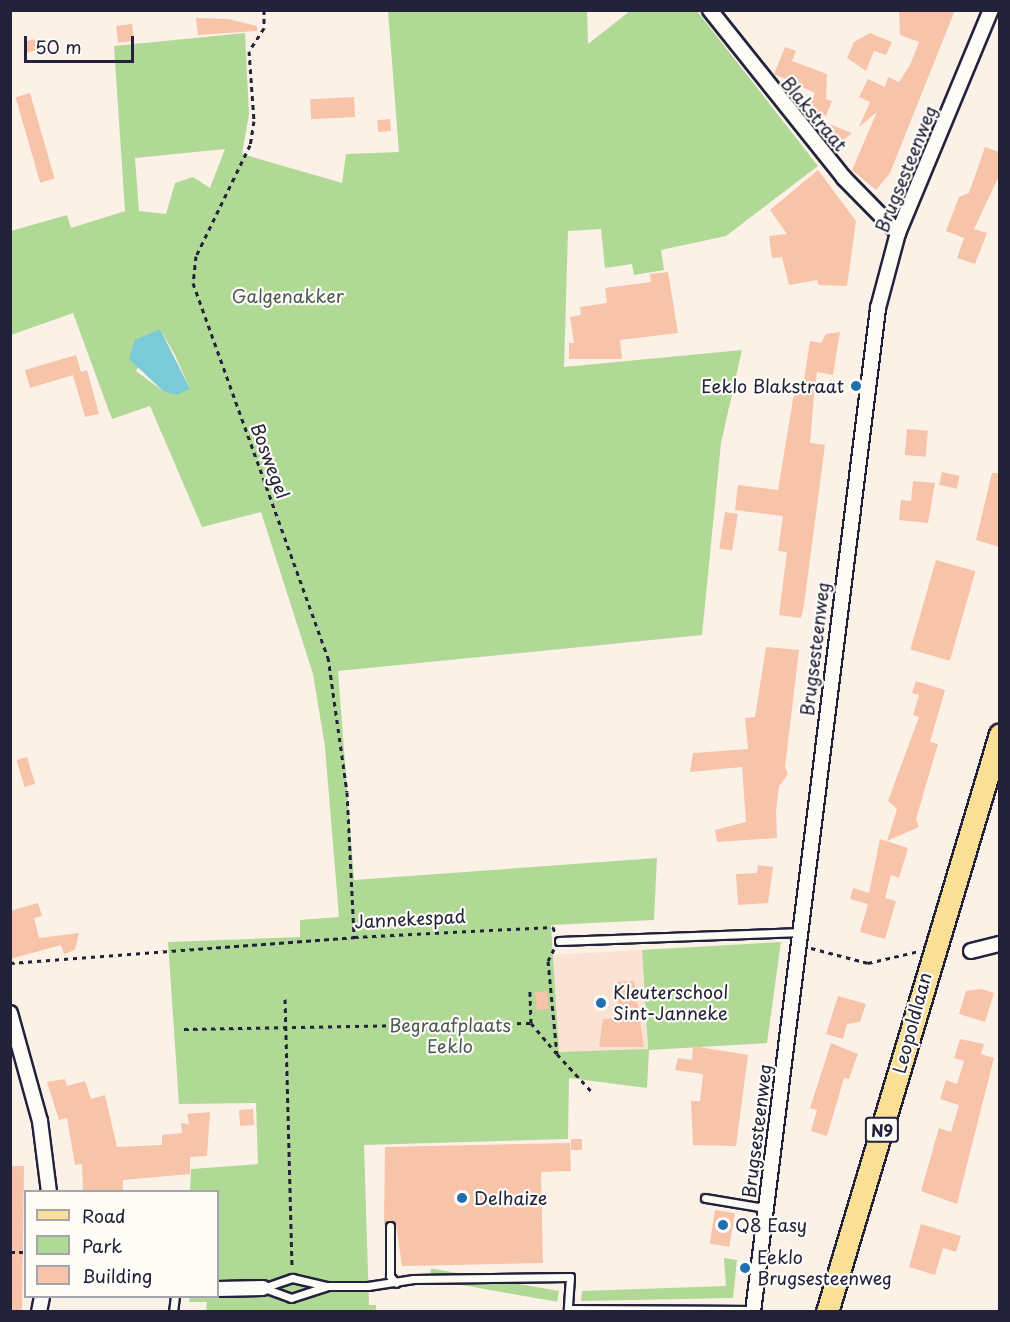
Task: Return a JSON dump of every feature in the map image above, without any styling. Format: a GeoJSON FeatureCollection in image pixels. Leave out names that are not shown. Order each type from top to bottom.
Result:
{"type":"FeatureCollection","features":[{"type":"Feature","properties":{"kind":"main road","name":"Leopoldlaan"},"geometry":{"type":"LineString","coordinates":[[827,1311],[931,954],[999,734]]}},
{"type":"Feature","properties":{"kind":"street","name":"Blakstraat"},"geometry":{"type":"LineString","coordinates":[[710,10],[850,186],[897,233]]}},
{"type":"Feature","properties":{"kind":"street","name":"Brugsesteenweg"},"geometry":{"type":"LineString","coordinates":[[753,1310],[801,939],[804,877],[872,345],[897,233],[991,10]]}},
{"type":"Feature","properties":{"kind":"street"},"geometry":{"type":"LineString","coordinates":[[971,951],[999,944]]}},
{"type":"Feature","properties":{"kind":"street"},"geometry":{"type":"LineString","coordinates":[[10,1013],[40,1121],[49,1190]]}},
{"type":"Feature","properties":{"kind":"street"},"geometry":{"type":"LineString","coordinates":[[219,1289],[263,1288]]}},
{"type":"Feature","properties":{"kind":"lane"},"geometry":{"type":"LineString","coordinates":[[559,941],[801,939]]}},
{"type":"Feature","properties":{"kind":"lane"},"geometry":{"type":"LineString","coordinates":[[705,1197],[765,1208]]}},
{"type":"Feature","properties":{"kind":"lane"},"geometry":{"type":"LineString","coordinates":[[390,1226],[390,1276],[396,1283]]}},
{"type":"Feature","properties":{"kind":"lane"},"geometry":{"type":"LineString","coordinates":[[263,1288],[292,1278],[327,1286],[570,1276],[568,1309],[753,1310]]}},
{"type":"Feature","properties":{"kind":"lane"},"geometry":{"type":"LineString","coordinates":[[263,1288],[291,1298],[327,1286]]}},
{"type":"Feature","properties":{"kind":"path","name":"Boswegel"},"geometry":{"type":"LineString","coordinates":[[264,10],[264,28],[249,51],[254,121],[250,145],[196,256],[193,283],[328,657],[347,792],[354,936]]}},
{"type":"Feature","properties":{"kind":"path","name":"Jannekespad"},"geometry":{"type":"LineString","coordinates":[[10,963],[354,936],[553,927],[559,941]]}},
{"type":"Feature","properties":{"kind":"path"},"geometry":{"type":"LineString","coordinates":[[801,939],[868,963],[914,950],[931,954]]}},
{"type":"Feature","properties":{"kind":"path"},"geometry":{"type":"LineString","coordinates":[[557,1054],[548,960],[559,941]]}},
{"type":"Feature","properties":{"kind":"path"},"geometry":{"type":"LineString","coordinates":[[530,991],[531,1023],[591,1091]]}},
{"type":"Feature","properties":{"kind":"path"},"geometry":{"type":"LineString","coordinates":[[285,999],[292,1278]]}},
{"type":"Feature","properties":{"kind":"path"},"geometry":{"type":"LineString","coordinates":[[184,1029],[531,1023]]}},
{"type":"Feature","properties":{"kind":"shaded area","name":"Kleuterschool Sint-Janneke"},"geometry":{"type":"Polygon","coordinates":[[[642,950],[647,1050],[558,1055],[553,955],[642,950]]]}},
{"type":"Feature","properties":{"kind":"green space"},"geometry":{"type":"Polygon","coordinates":[[[388,11],[587,11],[588,44],[630,11],[697,11],[818,166],[726,236],[661,250],[664,270],[634,275],[632,264],[605,268],[601,229],[568,231],[564,367],[742,350],[721,443],[702,635],[338,671],[354,880],[657,858],[654,920],[551,925],[559,1052],[648,1049],[642,950],[781,942],[767,1043],[649,1050],[647,1088],[569,1078],[568,1139],[364,1145],[369,1305],[376,1305],[376,1311],[206,1311],[207,1302],[189,1302],[190,1298],[219,1298],[219,1190],[190,1190],[191,1169],[258,1164],[256,1103],[179,1104],[168,942],[300,937],[300,920],[339,917],[325,747],[313,674],[261,512],[202,527],[150,406],[112,419],[73,313],[11,335],[11,231],[67,215],[71,228],[125,211],[114,46],[245,33],[249,114],[242,154],[342,183],[346,154],[399,152],[388,11]],[[225,149],[135,158],[139,211],[166,214],[175,183],[193,177],[210,188],[225,149]],[[160,329],[136,371],[163,391],[190,389],[160,329]]]}},
{"type":"Feature","properties":{"kind":"green space"},"geometry":{"type":"Polygon","coordinates":[[[724,1258],[737,1260],[733,1298],[581,1301],[582,1291],[726,1286],[724,1258]]]}},
{"type":"Feature","properties":{"kind":"green space"},"geometry":{"type":"Polygon","coordinates":[[[431,1268],[559,1291],[557,1302],[429,1279],[431,1268]]]}},
{"type":"Feature","properties":{"kind":"water"},"geometry":{"type":"Polygon","coordinates":[[[160,329],[190,389],[177,395],[163,391],[129,359],[135,340],[160,329]]]}},
{"type":"Feature","properties":{"kind":"building"},"geometry":{"type":"Polygon","coordinates":[[[899,10],[955,10],[890,173],[876,190],[852,170],[877,112],[859,127],[870,102],[859,97],[868,79],[885,87],[888,77],[899,82],[910,65],[919,42],[900,35],[899,10]]]}},
{"type":"Feature","properties":{"kind":"building"},"geometry":{"type":"Polygon","coordinates":[[[196,18],[228,19],[257,26],[257,31],[198,35],[196,18]]]}},
{"type":"Feature","properties":{"kind":"building"},"geometry":{"type":"Polygon","coordinates":[[[132,24],[134,41],[118,43],[116,26],[132,24]]]}},
{"type":"Feature","properties":{"kind":"building"},"geometry":{"type":"Polygon","coordinates":[[[870,33],[892,42],[886,55],[874,51],[866,71],[847,58],[854,42],[870,33]]]}},
{"type":"Feature","properties":{"kind":"building"},"geometry":{"type":"Polygon","coordinates":[[[35,39],[38,50],[27,52],[24,42],[35,39]]]}},
{"type":"Feature","properties":{"kind":"building"},"geometry":{"type":"Polygon","coordinates":[[[785,47],[796,51],[792,61],[827,74],[826,99],[832,101],[826,116],[808,108],[815,93],[774,74],[785,47]]]}},
{"type":"Feature","properties":{"kind":"building"},"geometry":{"type":"Polygon","coordinates":[[[30,93],[55,179],[40,183],[16,97],[30,93]]]}},
{"type":"Feature","properties":{"kind":"building"},"geometry":{"type":"Polygon","coordinates":[[[354,97],[355,117],[311,119],[310,99],[354,97]]]}},
{"type":"Feature","properties":{"kind":"building"},"geometry":{"type":"Polygon","coordinates":[[[390,119],[391,131],[378,132],[377,120],[390,119]]]}},
{"type":"Feature","properties":{"kind":"building"},"geometry":{"type":"Polygon","coordinates":[[[829,124],[852,133],[834,148],[820,131],[829,124]]]}},
{"type":"Feature","properties":{"kind":"building"},"geometry":{"type":"Polygon","coordinates":[[[985,147],[999,152],[999,176],[974,229],[987,233],[975,264],[957,258],[964,238],[946,231],[959,197],[969,193],[985,147]]]}},
{"type":"Feature","properties":{"kind":"building"},"geometry":{"type":"Polygon","coordinates":[[[818,170],[856,221],[847,286],[818,285],[817,280],[789,285],[782,257],[772,258],[769,236],[787,234],[770,210],[818,170]]]}},
{"type":"Feature","properties":{"kind":"building"},"geometry":{"type":"Polygon","coordinates":[[[668,272],[678,333],[620,340],[622,359],[569,359],[569,343],[574,343],[570,317],[581,315],[580,307],[607,303],[605,288],[651,282],[650,274],[668,272]]]}},
{"type":"Feature","properties":{"kind":"building"},"geometry":{"type":"Polygon","coordinates":[[[840,332],[833,375],[817,372],[810,443],[825,445],[804,605],[801,618],[779,615],[787,552],[778,551],[783,516],[735,510],[738,485],[778,490],[794,393],[803,386],[810,341],[821,343],[826,334],[840,332]]]}},
{"type":"Feature","properties":{"kind":"building"},"geometry":{"type":"Polygon","coordinates":[[[76,355],[81,372],[87,370],[99,414],[85,417],[73,375],[30,388],[25,370],[76,355]]]}},
{"type":"Feature","properties":{"kind":"building"},"geometry":{"type":"Polygon","coordinates":[[[907,429],[928,431],[926,457],[905,455],[907,429]]]}},
{"type":"Feature","properties":{"kind":"building"},"geometry":{"type":"Polygon","coordinates":[[[942,472],[960,476],[957,489],[939,485],[942,472]]]}},
{"type":"Feature","properties":{"kind":"building"},"geometry":{"type":"Polygon","coordinates":[[[992,473],[999,473],[999,547],[976,540],[992,473]]]}},
{"type":"Feature","properties":{"kind":"building"},"geometry":{"type":"Polygon","coordinates":[[[913,481],[935,483],[928,523],[899,520],[901,500],[911,501],[913,481]]]}},
{"type":"Feature","properties":{"kind":"building"},"geometry":{"type":"Polygon","coordinates":[[[725,512],[738,514],[732,551],[719,549],[725,512]]]}},
{"type":"Feature","properties":{"kind":"building"},"geometry":{"type":"Polygon","coordinates":[[[936,560],[975,571],[950,661],[910,649],[936,560]]]}},
{"type":"Feature","properties":{"kind":"building"},"geometry":{"type":"Polygon","coordinates":[[[766,647],[799,650],[785,767],[788,774],[779,786],[776,811],[777,838],[717,842],[715,830],[746,822],[742,767],[690,772],[693,753],[748,749],[745,718],[755,717],[766,647]]]}},
{"type":"Feature","properties":{"kind":"building"},"geometry":{"type":"Polygon","coordinates":[[[916,681],[945,690],[930,742],[938,744],[916,819],[919,827],[887,841],[897,809],[888,801],[919,717],[913,715],[919,695],[912,693],[916,681]]]}},
{"type":"Feature","properties":{"kind":"building"},"geometry":{"type":"Polygon","coordinates":[[[27,757],[35,784],[25,787],[16,760],[27,757]]]}},
{"type":"Feature","properties":{"kind":"building"},"geometry":{"type":"Polygon","coordinates":[[[880,839],[908,848],[899,878],[891,875],[885,898],[896,901],[885,939],[860,932],[868,904],[850,899],[853,888],[869,893],[880,839]]]}},
{"type":"Feature","properties":{"kind":"building"},"geometry":{"type":"Polygon","coordinates":[[[758,865],[773,867],[768,903],[738,905],[736,874],[757,873],[758,865]]]}},
{"type":"Feature","properties":{"kind":"building"},"geometry":{"type":"Polygon","coordinates":[[[38,903],[42,916],[34,918],[39,938],[79,933],[75,950],[64,954],[61,945],[10,959],[10,911],[38,903]]]}},
{"type":"Feature","properties":{"kind":"building"},"geometry":{"type":"Polygon","coordinates":[[[634,981],[644,1047],[599,1047],[603,1019],[619,1018],[617,982],[634,981]]]}},
{"type":"Feature","properties":{"kind":"building"},"geometry":{"type":"Polygon","coordinates":[[[981,989],[994,993],[985,1022],[959,1014],[966,991],[981,989]]]}},
{"type":"Feature","properties":{"kind":"building"},"geometry":{"type":"Polygon","coordinates":[[[547,991],[549,1009],[537,1010],[535,992],[547,991]]]}},
{"type":"Feature","properties":{"kind":"building"},"geometry":{"type":"Polygon","coordinates":[[[838,996],[866,1004],[860,1022],[847,1024],[843,1039],[826,1034],[838,996]]]}},
{"type":"Feature","properties":{"kind":"building"},"geometry":{"type":"Polygon","coordinates":[[[960,1039],[984,1044],[981,1054],[994,1058],[957,1204],[921,1191],[939,1128],[951,1132],[959,1105],[940,1099],[946,1080],[957,1084],[964,1061],[954,1058],[960,1039]]]}},
{"type":"Feature","properties":{"kind":"building"},"geometry":{"type":"Polygon","coordinates":[[[831,1043],[858,1054],[849,1079],[844,1078],[827,1136],[811,1131],[817,1110],[810,1108],[831,1043]]]}},
{"type":"Feature","properties":{"kind":"building"},"geometry":{"type":"Polygon","coordinates":[[[693,1046],[748,1055],[736,1146],[693,1145],[691,1101],[700,1101],[703,1074],[675,1070],[678,1058],[692,1060],[693,1046]]]}},
{"type":"Feature","properties":{"kind":"building"},"geometry":{"type":"Polygon","coordinates":[[[65,1079],[67,1086],[85,1081],[91,1099],[105,1095],[117,1147],[162,1145],[162,1135],[182,1133],[181,1123],[189,1124],[187,1114],[210,1112],[207,1156],[190,1157],[190,1174],[123,1180],[123,1190],[83,1190],[82,1164],[75,1165],[67,1118],[59,1120],[47,1082],[65,1079]]]}},
{"type":"Feature","properties":{"kind":"building"},"geometry":{"type":"Polygon","coordinates":[[[253,1109],[254,1125],[240,1126],[239,1110],[253,1109]]]}},
{"type":"Feature","properties":{"kind":"building"},"geometry":{"type":"Polygon","coordinates":[[[571,1139],[582,1139],[582,1150],[571,1150],[571,1139]]]}},
{"type":"Feature","properties":{"kind":"building","name":"Delhaize"},"geometry":{"type":"Polygon","coordinates":[[[570,1143],[571,1171],[541,1172],[543,1263],[402,1266],[396,1225],[389,1220],[384,1225],[385,1147],[570,1143]]]}},
{"type":"Feature","properties":{"kind":"building"},"geometry":{"type":"Polygon","coordinates":[[[10,1166],[24,1166],[22,1311],[10,1311],[10,1166]]]}},
{"type":"Feature","properties":{"kind":"building"},"geometry":{"type":"Polygon","coordinates":[[[715,1210],[735,1213],[729,1247],[710,1244],[715,1210]]]}},
{"type":"Feature","properties":{"kind":"building"},"geometry":{"type":"Polygon","coordinates":[[[921,1224],[961,1236],[956,1252],[943,1248],[935,1275],[909,1267],[921,1224]]]}},
{"type":"Feature","properties":{"kind":"place","name":"Eeklo Blakstraat"},"geometry":{"type":"Point","coordinates":[856,386]}},
{"type":"Feature","properties":{"kind":"place","name":"Kleuterschool Sint-Janneke"},"geometry":{"type":"Point","coordinates":[601,1003]}},
{"type":"Feature","properties":{"kind":"place","name":"Delhaize"},"geometry":{"type":"Point","coordinates":[462,1198]}},
{"type":"Feature","properties":{"kind":"place","name":"Q8 Easy"},"geometry":{"type":"Point","coordinates":[723,1225]}},
{"type":"Feature","properties":{"kind":"place","name":"Eeklo Brugsesteenweg"},"geometry":{"type":"Point","coordinates":[745,1268]}},
{"type":"Feature","properties":{"kind":"park label","name":"Galgenakker"},"geometry":{"type":"Point","coordinates":[288,296]}},
{"type":"Feature","properties":{"kind":"park label","name":"Begraafplaats Eeklo"},"geometry":{"type":"Point","coordinates":[450,1036]}}]}
